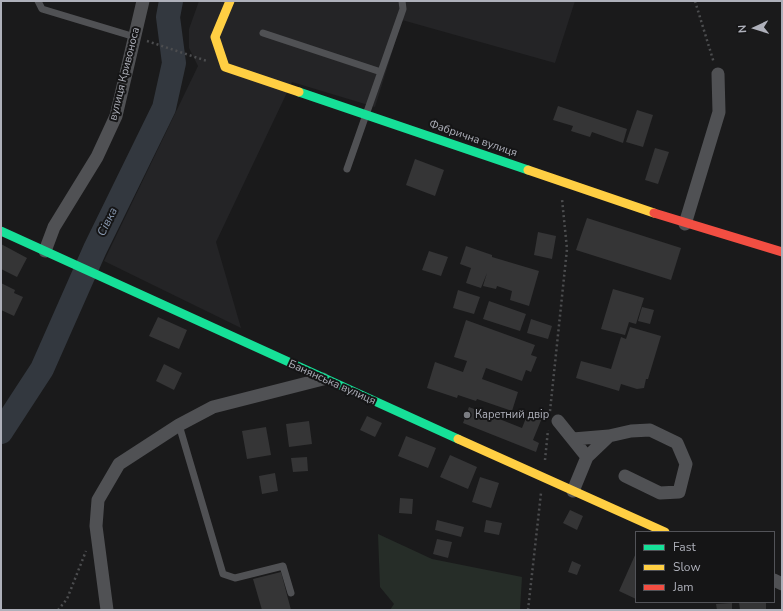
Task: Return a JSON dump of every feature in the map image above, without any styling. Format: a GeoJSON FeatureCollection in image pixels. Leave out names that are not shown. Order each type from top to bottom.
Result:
{"type":"FeatureCollection","features":[{"type":"Feature","properties":{"kind":"street","name":"вулиця Кривоноса"},"geometry":{"type":"LineString","coordinates":[[45,251],[54,226],[97,157],[116,116],[142,1]]}},
{"type":"Feature","properties":{"kind":"street"},"geometry":{"type":"LineString","coordinates":[[225,67],[215,37],[230,1]]}},
{"type":"Feature","properties":{"kind":"street","name":"Фабрична вулиця"},"geometry":{"type":"LineString","coordinates":[[225,67],[685,224],[782,252]]}},
{"type":"Feature","properties":{"kind":"street"},"geometry":{"type":"LineString","coordinates":[[685,224],[719,112],[718,74]]}},
{"type":"Feature","properties":{"kind":"street","name":"Банянська вулиця"},"geometry":{"type":"LineString","coordinates":[[1,231],[323,380],[663,531]]}},
{"type":"Feature","properties":{"kind":"street"},"geometry":{"type":"LineString","coordinates":[[107,610],[96,526],[98,500],[119,464],[179,425],[213,406],[323,380]]}},
{"type":"Feature","properties":{"kind":"street"},"geometry":{"type":"LineString","coordinates":[[552,419],[573,439],[587,457]]}},
{"type":"Feature","properties":{"kind":"street"},"geometry":{"type":"LineString","coordinates":[[573,439],[609,436],[631,431],[650,430],[677,444],[686,464],[679,492],[660,493],[625,476]]}},
{"type":"Feature","properties":{"kind":"street"},"geometry":{"type":"LineString","coordinates":[[573,491],[587,457],[609,436]]}},
{"type":"Feature","properties":{"kind":"lane"},"geometry":{"type":"LineString","coordinates":[[38,1],[42,9],[135,37]]}},
{"type":"Feature","properties":{"kind":"lane"},"geometry":{"type":"LineString","coordinates":[[347,169],[403,9],[402,1]]}},
{"type":"Feature","properties":{"kind":"lane"},"geometry":{"type":"LineString","coordinates":[[263,33],[381,72]]}},
{"type":"Feature","properties":{"kind":"lane"},"geometry":{"type":"LineString","coordinates":[[179,425],[223,574],[235,578],[283,566],[291,592]]}},
{"type":"Feature","properties":{"kind":"path"},"geometry":{"type":"LineString","coordinates":[[695,1],[718,74]]}},
{"type":"Feature","properties":{"kind":"path"},"geometry":{"type":"LineString","coordinates":[[135,37],[225,67]]}},
{"type":"Feature","properties":{"kind":"path"},"geometry":{"type":"LineString","coordinates":[[528,610],[543,478],[552,419],[568,249],[560,182]]}},
{"type":"Feature","properties":{"kind":"path"},"geometry":{"type":"LineString","coordinates":[[58,610],[67,599],[87,548]]}},
{"type":"Feature","properties":{"kind":"shaded area"},"geometry":{"type":"Polygon","coordinates":[[[199,1],[575,1],[555,63],[402,20],[375,107],[292,82],[216,242],[241,328],[104,261],[198,66],[189,48],[189,29],[199,1]]]}},
{"type":"Feature","properties":{"kind":"shaded area"},"geometry":{"type":"Polygon","coordinates":[[[378,534],[432,559],[522,577],[520,610],[390,610],[394,604],[380,587],[378,534]]]}},
{"type":"Feature","properties":{"kind":"building"},"geometry":{"type":"Polygon","coordinates":[[[558,106],[627,129],[623,143],[592,132],[590,137],[571,131],[573,126],[553,120],[558,106]]]}},
{"type":"Feature","properties":{"kind":"building"},"geometry":{"type":"Polygon","coordinates":[[[637,110],[653,115],[643,147],[626,142],[637,110]]]}},
{"type":"Feature","properties":{"kind":"building"},"geometry":{"type":"Polygon","coordinates":[[[655,148],[669,152],[658,184],[645,180],[655,148]]]}},
{"type":"Feature","properties":{"kind":"building"},"geometry":{"type":"Polygon","coordinates":[[[415,159],[444,170],[435,196],[406,185],[415,159]]]}},
{"type":"Feature","properties":{"kind":"building"},"geometry":{"type":"Polygon","coordinates":[[[587,218],[681,248],[671,280],[576,250],[587,218]]]}},
{"type":"Feature","properties":{"kind":"building"},"geometry":{"type":"Polygon","coordinates":[[[538,232],[556,236],[552,259],[534,255],[538,232]]]}},
{"type":"Feature","properties":{"kind":"building"},"geometry":{"type":"Polygon","coordinates":[[[1,244],[27,258],[17,277],[1,269],[1,244]]]}},
{"type":"Feature","properties":{"kind":"building"},"geometry":{"type":"Polygon","coordinates":[[[466,246],[492,255],[492,257],[539,271],[529,306],[510,300],[512,291],[497,286],[496,289],[483,286],[487,273],[481,288],[466,283],[471,268],[460,264],[466,246]]]}},
{"type":"Feature","properties":{"kind":"building"},"geometry":{"type":"Polygon","coordinates":[[[429,251],[448,257],[441,276],[422,270],[429,251]]]}},
{"type":"Feature","properties":{"kind":"building"},"geometry":{"type":"Polygon","coordinates":[[[1,283],[15,290],[14,293],[23,297],[14,316],[1,310],[1,283]]]}},
{"type":"Feature","properties":{"kind":"building"},"geometry":{"type":"Polygon","coordinates":[[[613,289],[644,298],[636,324],[629,322],[625,335],[601,329],[613,289]]]}},
{"type":"Feature","properties":{"kind":"building"},"geometry":{"type":"Polygon","coordinates":[[[458,290],[480,297],[474,314],[453,308],[458,290]]]}},
{"type":"Feature","properties":{"kind":"building"},"geometry":{"type":"Polygon","coordinates":[[[489,301],[526,314],[520,331],[483,319],[489,301]]]}},
{"type":"Feature","properties":{"kind":"building"},"geometry":{"type":"Polygon","coordinates":[[[642,307],[654,310],[650,324],[638,321],[642,307]]]}},
{"type":"Feature","properties":{"kind":"building"},"geometry":{"type":"Polygon","coordinates":[[[158,317],[187,330],[179,349],[149,336],[158,317]]]}},
{"type":"Feature","properties":{"kind":"building"},"geometry":{"type":"Polygon","coordinates":[[[531,319],[552,326],[548,339],[527,333],[531,319]]]}},
{"type":"Feature","properties":{"kind":"building"},"geometry":{"type":"Polygon","coordinates":[[[466,320],[535,345],[531,355],[537,357],[531,372],[526,370],[522,381],[486,368],[482,379],[518,392],[512,411],[477,399],[476,401],[458,395],[457,398],[427,388],[435,362],[463,372],[467,361],[454,357],[466,320]]]}},
{"type":"Feature","properties":{"kind":"building"},"geometry":{"type":"Polygon","coordinates":[[[630,327],[661,336],[644,388],[637,389],[621,384],[619,391],[576,378],[581,361],[611,369],[621,337],[626,339],[630,327]]]}},
{"type":"Feature","properties":{"kind":"building"},"geometry":{"type":"Polygon","coordinates":[[[164,364],[182,373],[174,390],[156,381],[164,364]]]}},
{"type":"Feature","properties":{"kind":"building"},"geometry":{"type":"Polygon","coordinates":[[[469,407],[522,428],[528,413],[542,418],[533,440],[539,443],[536,452],[463,423],[469,407]]]}},
{"type":"Feature","properties":{"kind":"building"},"geometry":{"type":"Polygon","coordinates":[[[367,416],[382,423],[375,437],[360,430],[367,416]]]}},
{"type":"Feature","properties":{"kind":"building"},"geometry":{"type":"Polygon","coordinates":[[[309,421],[312,444],[289,447],[286,424],[309,421]]]}},
{"type":"Feature","properties":{"kind":"building"},"geometry":{"type":"Polygon","coordinates":[[[266,427],[271,455],[247,459],[242,431],[266,427]]]}},
{"type":"Feature","properties":{"kind":"building"},"geometry":{"type":"Polygon","coordinates":[[[406,436],[436,448],[428,468],[398,456],[406,436]]]}},
{"type":"Feature","properties":{"kind":"building"},"geometry":{"type":"Polygon","coordinates":[[[450,455],[477,467],[468,489],[440,477],[450,455]]]}},
{"type":"Feature","properties":{"kind":"building"},"geometry":{"type":"Polygon","coordinates":[[[307,457],[308,471],[293,472],[291,458],[307,457]]]}},
{"type":"Feature","properties":{"kind":"building"},"geometry":{"type":"Polygon","coordinates":[[[275,473],[278,491],[262,494],[259,476],[275,473]]]}},
{"type":"Feature","properties":{"kind":"building"},"geometry":{"type":"Polygon","coordinates":[[[480,477],[499,483],[491,508],[472,502],[480,477]]]}},
{"type":"Feature","properties":{"kind":"building"},"geometry":{"type":"Polygon","coordinates":[[[400,498],[413,499],[412,514],[399,513],[400,498]]]}},
{"type":"Feature","properties":{"kind":"building"},"geometry":{"type":"Polygon","coordinates":[[[570,510],[583,516],[577,530],[563,523],[570,510]]]}},
{"type":"Feature","properties":{"kind":"building"},"geometry":{"type":"Polygon","coordinates":[[[437,520],[464,527],[461,537],[435,530],[437,520]]]}},
{"type":"Feature","properties":{"kind":"building"},"geometry":{"type":"Polygon","coordinates":[[[486,520],[502,523],[499,535],[484,532],[486,520]]]}},
{"type":"Feature","properties":{"kind":"building"},"geometry":{"type":"Polygon","coordinates":[[[437,539],[452,542],[448,558],[433,554],[437,539]]]}},
{"type":"Feature","properties":{"kind":"building"},"geometry":{"type":"Polygon","coordinates":[[[635,555],[635,599],[619,591],[635,555]]]}},
{"type":"Feature","properties":{"kind":"building"},"geometry":{"type":"Polygon","coordinates":[[[572,561],[581,565],[577,575],[568,572],[572,561]]]}},
{"type":"Feature","properties":{"kind":"building"},"geometry":{"type":"Polygon","coordinates":[[[281,572],[291,610],[262,610],[253,579],[281,572]]]}},
{"type":"Feature","properties":{"kind":"building"},"geometry":{"type":"Polygon","coordinates":[[[732,603],[732,610],[717,610],[716,604],[732,603]]]}},
{"type":"Feature","properties":{"kind":"building"},"geometry":{"type":"Polygon","coordinates":[[[739,603],[766,603],[766,609],[740,610],[739,603]]]}},
{"type":"Feature","properties":{"kind":"waterway","name":"Сівка"},"geometry":{"type":"LineString","coordinates":[[1,432],[42,369],[95,249],[164,108],[174,63],[168,17],[171,1]]}},
{"type":"Feature","properties":{"kind":"traffic: fast"},"geometry":{"type":"LineString","coordinates":[[299,92],[528,170]]}},
{"type":"Feature","properties":{"kind":"traffic: fast"},"geometry":{"type":"LineString","coordinates":[[1,231],[458,439]]}},
{"type":"Feature","properties":{"kind":"traffic: slow"},"geometry":{"type":"LineString","coordinates":[[230,1],[215,37],[225,67],[299,92]]}},
{"type":"Feature","properties":{"kind":"traffic: slow"},"geometry":{"type":"LineString","coordinates":[[528,170],[654,213]]}},
{"type":"Feature","properties":{"kind":"traffic: slow"},"geometry":{"type":"LineString","coordinates":[[458,439],[663,531]]}},
{"type":"Feature","properties":{"kind":"traffic: jam"},"geometry":{"type":"LineString","coordinates":[[654,213],[782,252]]}},
{"type":"Feature","properties":{"kind":"place","name":"Каретний двір"},"geometry":{"type":"Point","coordinates":[467,415]}}]}
